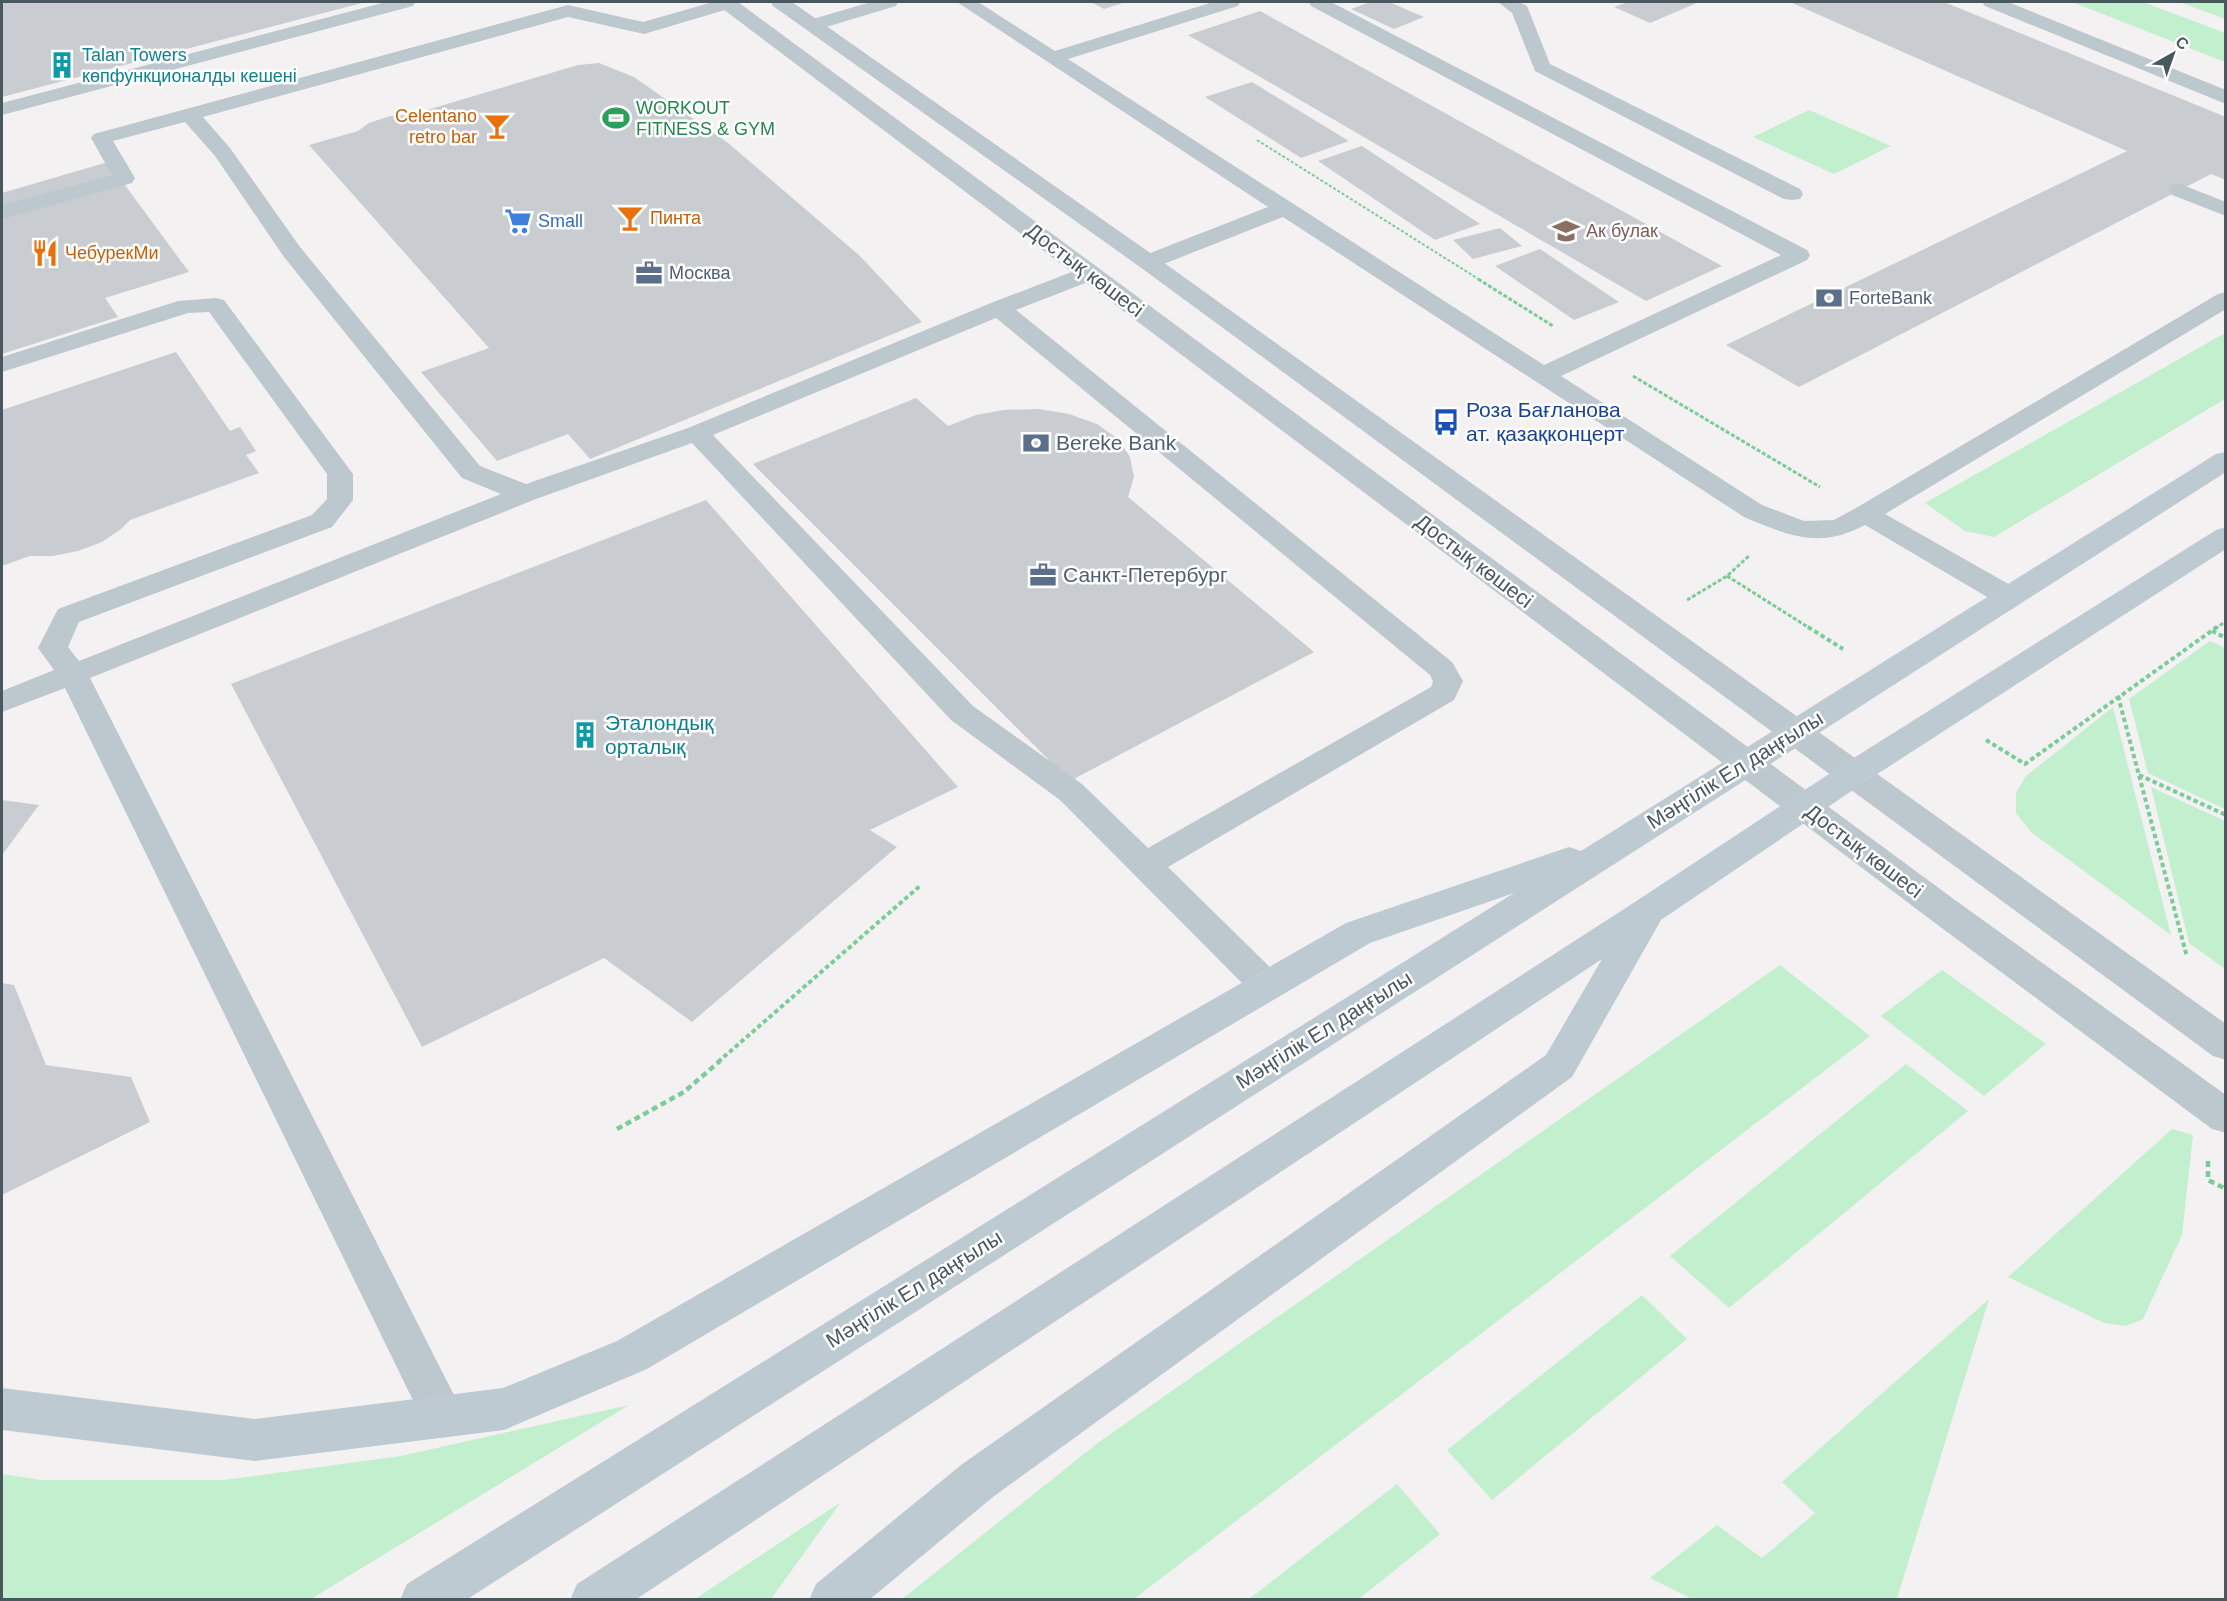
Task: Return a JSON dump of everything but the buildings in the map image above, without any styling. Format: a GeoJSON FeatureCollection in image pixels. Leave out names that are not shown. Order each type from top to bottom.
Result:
{"type":"FeatureCollection","features":[{"type":"Feature","properties":{"kind":"main road","name":"Мәңгілік Ел даңғылы"},"geometry":{"type":"LineString","coordinates":[[423,1599],[2226,460]]}},
{"type":"Feature","properties":{"kind":"main road"},"geometry":{"type":"LineString","coordinates":[[593,1599],[1650,910],[1804,806],[2226,536]]}},
{"type":"Feature","properties":{"kind":"main road"},"geometry":{"type":"LineString","coordinates":[[2,1409],[255,1440],[504,1409],[632,1355],[1358,933],[1622,841]]}},
{"type":"Feature","properties":{"kind":"main road"},"geometry":{"type":"LineString","coordinates":[[832,1599],[977,1481],[1559,1066],[1650,910]]}},
{"type":"Feature","properties":{"kind":"street","name":"Достық көшесі"},"geometry":{"type":"LineString","coordinates":[[727,2],[1746,763],[2226,1117]]}},
{"type":"Feature","properties":{"kind":"street","name":"Достық көшесі"},"geometry":{"type":"LineString","coordinates":[[780,2],[1148,262],[2226,1045]]}},
{"type":"Feature","properties":{"kind":"street"},"geometry":{"type":"LineString","coordinates":[[1992,2],[2226,98]]}},
{"type":"Feature","properties":{"kind":"lane"},"geometry":{"type":"LineString","coordinates":[[2,109],[406,2]]}},
{"type":"Feature","properties":{"kind":"lane"},"geometry":{"type":"LineString","coordinates":[[2,212],[124,178],[102,138],[568,11],[644,28],[727,2]]}},
{"type":"Feature","properties":{"kind":"lane"},"geometry":{"type":"LineString","coordinates":[[813,25],[889,2]]}},
{"type":"Feature","properties":{"kind":"lane"},"geometry":{"type":"LineString","coordinates":[[966,2],[1753,511],[1801,530],[1839,528],[1865,514],[2226,299]]}},
{"type":"Feature","properties":{"kind":"lane"},"geometry":{"type":"LineString","coordinates":[[1053,58],[1231,2]]}},
{"type":"Feature","properties":{"kind":"lane"},"geometry":{"type":"LineString","coordinates":[[1318,2],[1799,255],[1543,375]]}},
{"type":"Feature","properties":{"kind":"lane"},"geometry":{"type":"LineString","coordinates":[[1507,2],[1520,10],[1542,67],[1792,194]]}},
{"type":"Feature","properties":{"kind":"lane"},"geometry":{"type":"LineString","coordinates":[[189,114],[223,152],[292,252],[471,472],[495,483],[527,493]]}},
{"type":"Feature","properties":{"kind":"lane"},"geometry":{"type":"LineString","coordinates":[[2180,190],[2226,210]]}},
{"type":"Feature","properties":{"kind":"lane"},"geometry":{"type":"LineString","coordinates":[[1148,262],[1285,208]]}},
{"type":"Feature","properties":{"kind":"lane"},"geometry":{"type":"LineString","coordinates":[[2,702],[527,493],[697,433],[999,308],[1090,273]]}},
{"type":"Feature","properties":{"kind":"lane"},"geometry":{"type":"LineString","coordinates":[[2,365],[186,306],[216,305],[340,474],[340,501],[322,521],[68,616],[53,648],[73,674],[443,1417]]}},
{"type":"Feature","properties":{"kind":"lane"},"geometry":{"type":"LineString","coordinates":[[999,308],[1442,669],[1448,681],[1443,693],[1145,865]]}},
{"type":"Feature","properties":{"kind":"lane"},"geometry":{"type":"LineString","coordinates":[[697,433],[962,713],[1071,792],[1268,986]]}},
{"type":"Feature","properties":{"kind":"lane"},"geometry":{"type":"LineString","coordinates":[[1865,514],[2009,597]]}},
{"type":"Feature","properties":{"kind":"path"},"geometry":{"type":"LineString","coordinates":[[1252,137],[1593,352],[1865,514]]}},
{"type":"Feature","properties":{"kind":"path"},"geometry":{"type":"LineString","coordinates":[[1680,604],[1726,576],[1827,640]]}},
{"type":"Feature","properties":{"kind":"path"},"geometry":{"type":"LineString","coordinates":[[2211,631],[2226,638]]}},
{"type":"Feature","properties":{"kind":"path"},"geometry":{"type":"LineString","coordinates":[[2118,696],[2188,961]]}},
{"type":"Feature","properties":{"kind":"path"},"geometry":{"type":"LineString","coordinates":[[2139,775],[2226,815]]}},
{"type":"Feature","properties":{"kind":"path"},"geometry":{"type":"LineString","coordinates":[[617,1130],[684,1092],[921,885]]}},
{"type":"Feature","properties":{"kind":"green space"},"geometry":{"type":"Polygon","coordinates":[[[2072,2],[2143,2],[2225,33],[2225,62],[2072,2]]]}},
{"type":"Feature","properties":{"kind":"green space"},"geometry":{"type":"Polygon","coordinates":[[[2179,2],[2225,2],[2225,19],[2179,2]]]}},
{"type":"Feature","properties":{"kind":"green space"},"geometry":{"type":"Polygon","coordinates":[[[1809,110],[1891,146],[1834,174],[1753,137],[1809,110]]]}},
{"type":"Feature","properties":{"kind":"green space"},"geometry":{"type":"Polygon","coordinates":[[[2225,333],[2225,399],[1994,537],[1965,531],[1925,503],[2225,333]]]}},
{"type":"Feature","properties":{"kind":"green space"},"geometry":{"type":"Polygon","coordinates":[[[2210,641],[2225,648],[2225,809],[2148,773],[2129,699],[2210,641]]]}},
{"type":"Feature","properties":{"kind":"green space"},"geometry":{"type":"Polygon","coordinates":[[[2113,707],[2171,935],[2031,832],[2016,813],[2016,793],[2026,776],[2113,707]]]}},
{"type":"Feature","properties":{"kind":"green space"},"geometry":{"type":"Polygon","coordinates":[[[2151,787],[2225,821],[2225,969],[2189,943],[2151,787]]]}},
{"type":"Feature","properties":{"kind":"green space"},"geometry":{"type":"Polygon","coordinates":[[[1780,965],[1870,1036],[1134,1599],[902,1599],[1099,1442],[1780,965]]]}},
{"type":"Feature","properties":{"kind":"green space"},"geometry":{"type":"Polygon","coordinates":[[[1942,970],[2046,1044],[1984,1096],[1881,1016],[1942,970]]]}},
{"type":"Feature","properties":{"kind":"green space"},"geometry":{"type":"Polygon","coordinates":[[[1906,1064],[1968,1111],[1729,1308],[1670,1256],[1906,1064]]]}},
{"type":"Feature","properties":{"kind":"green space"},"geometry":{"type":"Polygon","coordinates":[[[2172,1129],[2193,1135],[2182,1235],[2143,1319],[2126,1326],[2104,1323],[2008,1277],[2172,1129]]]}},
{"type":"Feature","properties":{"kind":"green space"},"geometry":{"type":"Polygon","coordinates":[[[1642,1295],[1687,1339],[1492,1500],[1447,1450],[1642,1295]]]}},
{"type":"Feature","properties":{"kind":"green space"},"geometry":{"type":"Polygon","coordinates":[[[1989,1299],[1897,1599],[1692,1599],[1650,1578],[1717,1525],[1762,1558],[1815,1513],[1782,1482],[1989,1299]]]}},
{"type":"Feature","properties":{"kind":"green space"},"geometry":{"type":"Polygon","coordinates":[[[629,1405],[311,1599],[2,1599],[2,1474],[41,1480],[224,1480],[401,1456],[629,1405]]]}},
{"type":"Feature","properties":{"kind":"green space"},"geometry":{"type":"Polygon","coordinates":[[[1397,1484],[1440,1534],[1359,1599],[1249,1599],[1397,1484]]]}},
{"type":"Feature","properties":{"kind":"green space"},"geometry":{"type":"Polygon","coordinates":[[[841,1502],[771,1599],[695,1599],[841,1502]]]}},
{"type":"Feature","properties":{"kind":"place","name":"Talan Towers көпфункционалды кешені"},"geometry":{"type":"Point","coordinates":[62,65]}},
{"type":"Feature","properties":{"kind":"place","name":"WORKOUT FITNESS & GYM"},"geometry":{"type":"Point","coordinates":[616,118]}},
{"type":"Feature","properties":{"kind":"place","name":"Celentano retro bar"},"geometry":{"type":"Point","coordinates":[497,126]}},
{"type":"Feature","properties":{"kind":"place","name":"Пинта"},"geometry":{"type":"Point","coordinates":[630,218]}},
{"type":"Feature","properties":{"kind":"place","name":"Small"},"geometry":{"type":"Point","coordinates":[518,221]}},
{"type":"Feature","properties":{"kind":"place","name":"Ак булак"},"geometry":{"type":"Point","coordinates":[1566,231]}},
{"type":"Feature","properties":{"kind":"place","name":"ЧебурекМи"},"geometry":{"type":"Point","coordinates":[45,253]}},
{"type":"Feature","properties":{"kind":"place","name":"Москва"},"geometry":{"type":"Point","coordinates":[649,273]}},
{"type":"Feature","properties":{"kind":"place","name":"ForteBank"},"geometry":{"type":"Point","coordinates":[1829,298]}},
{"type":"Feature","properties":{"kind":"place","name":"Роза Бағланова ат. қазақконцерт"},"geometry":{"type":"Point","coordinates":[1446,422]}},
{"type":"Feature","properties":{"kind":"place","name":"Bereke Bank"},"geometry":{"type":"Point","coordinates":[1036,443]}},
{"type":"Feature","properties":{"kind":"place","name":"Санкт-Петербург"},"geometry":{"type":"Point","coordinates":[1043,575]}},
{"type":"Feature","properties":{"kind":"place","name":"Эталондық орталық"},"geometry":{"type":"Point","coordinates":[585,735]}}]}
